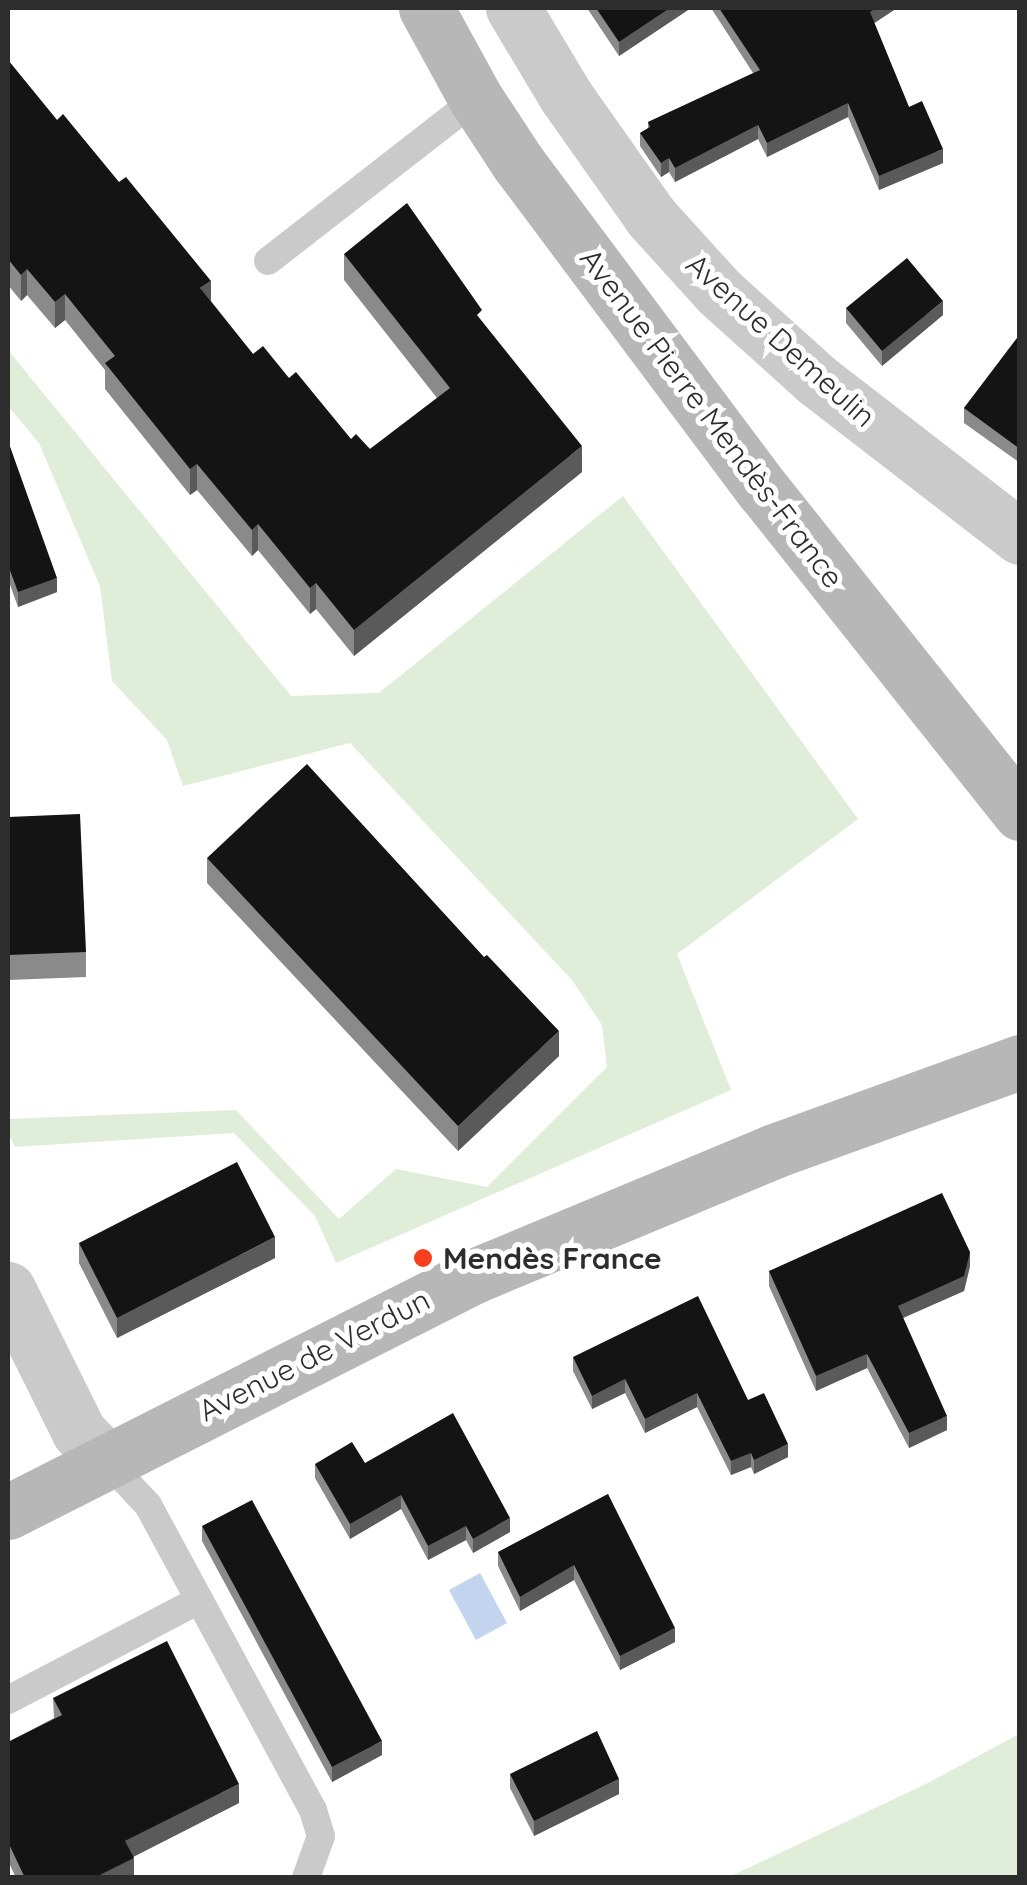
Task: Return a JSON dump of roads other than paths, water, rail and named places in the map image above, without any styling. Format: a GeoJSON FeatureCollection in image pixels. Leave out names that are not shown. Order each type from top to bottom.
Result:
{"type":"FeatureCollection","features":[{"type":"Feature","properties":{"kind":"main road","name":"Avenue Pierre Mendès-France"},"geometry":{"type":"LineString","coordinates":[[426,8],[476,99],[518,163],[763,490],[1020,813]]}},
{"type":"Feature","properties":{"kind":"main road","name":"Avenue de Verdun"},"geometry":{"type":"LineString","coordinates":[[8,1512],[474,1276],[774,1150],[1020,1062]]}},
{"type":"Feature","properties":{"kind":"street","name":"Avenue Demeulin"},"geometry":{"type":"LineString","coordinates":[[514,8],[565,95],[652,217],[719,292],[818,381],[1020,537]]}},
{"type":"Feature","properties":{"kind":"street"},"geometry":{"type":"LineString","coordinates":[[8,1289],[79,1432],[106,1460]]}},
{"type":"Feature","properties":{"kind":"lane"},"geometry":{"type":"LineString","coordinates":[[268,261],[476,99]]}},
{"type":"Feature","properties":{"kind":"lane"},"geometry":{"type":"LineString","coordinates":[[106,1460],[148,1506],[313,1810],[321,1836],[306,1878]]}},
{"type":"Feature","properties":{"kind":"lane"},"geometry":{"type":"LineString","coordinates":[[8,1700],[199,1600]]}},
{"type":"Feature","properties":{"kind":"water"},"geometry":{"type":"Polygon","coordinates":[[[480,1573],[507,1623],[476,1640],[449,1590],[480,1573]]]}},
{"type":"Feature","properties":{"kind":"place","name":"Mendès France"},"geometry":{"type":"Point","coordinates":[423,1258]}}]}
